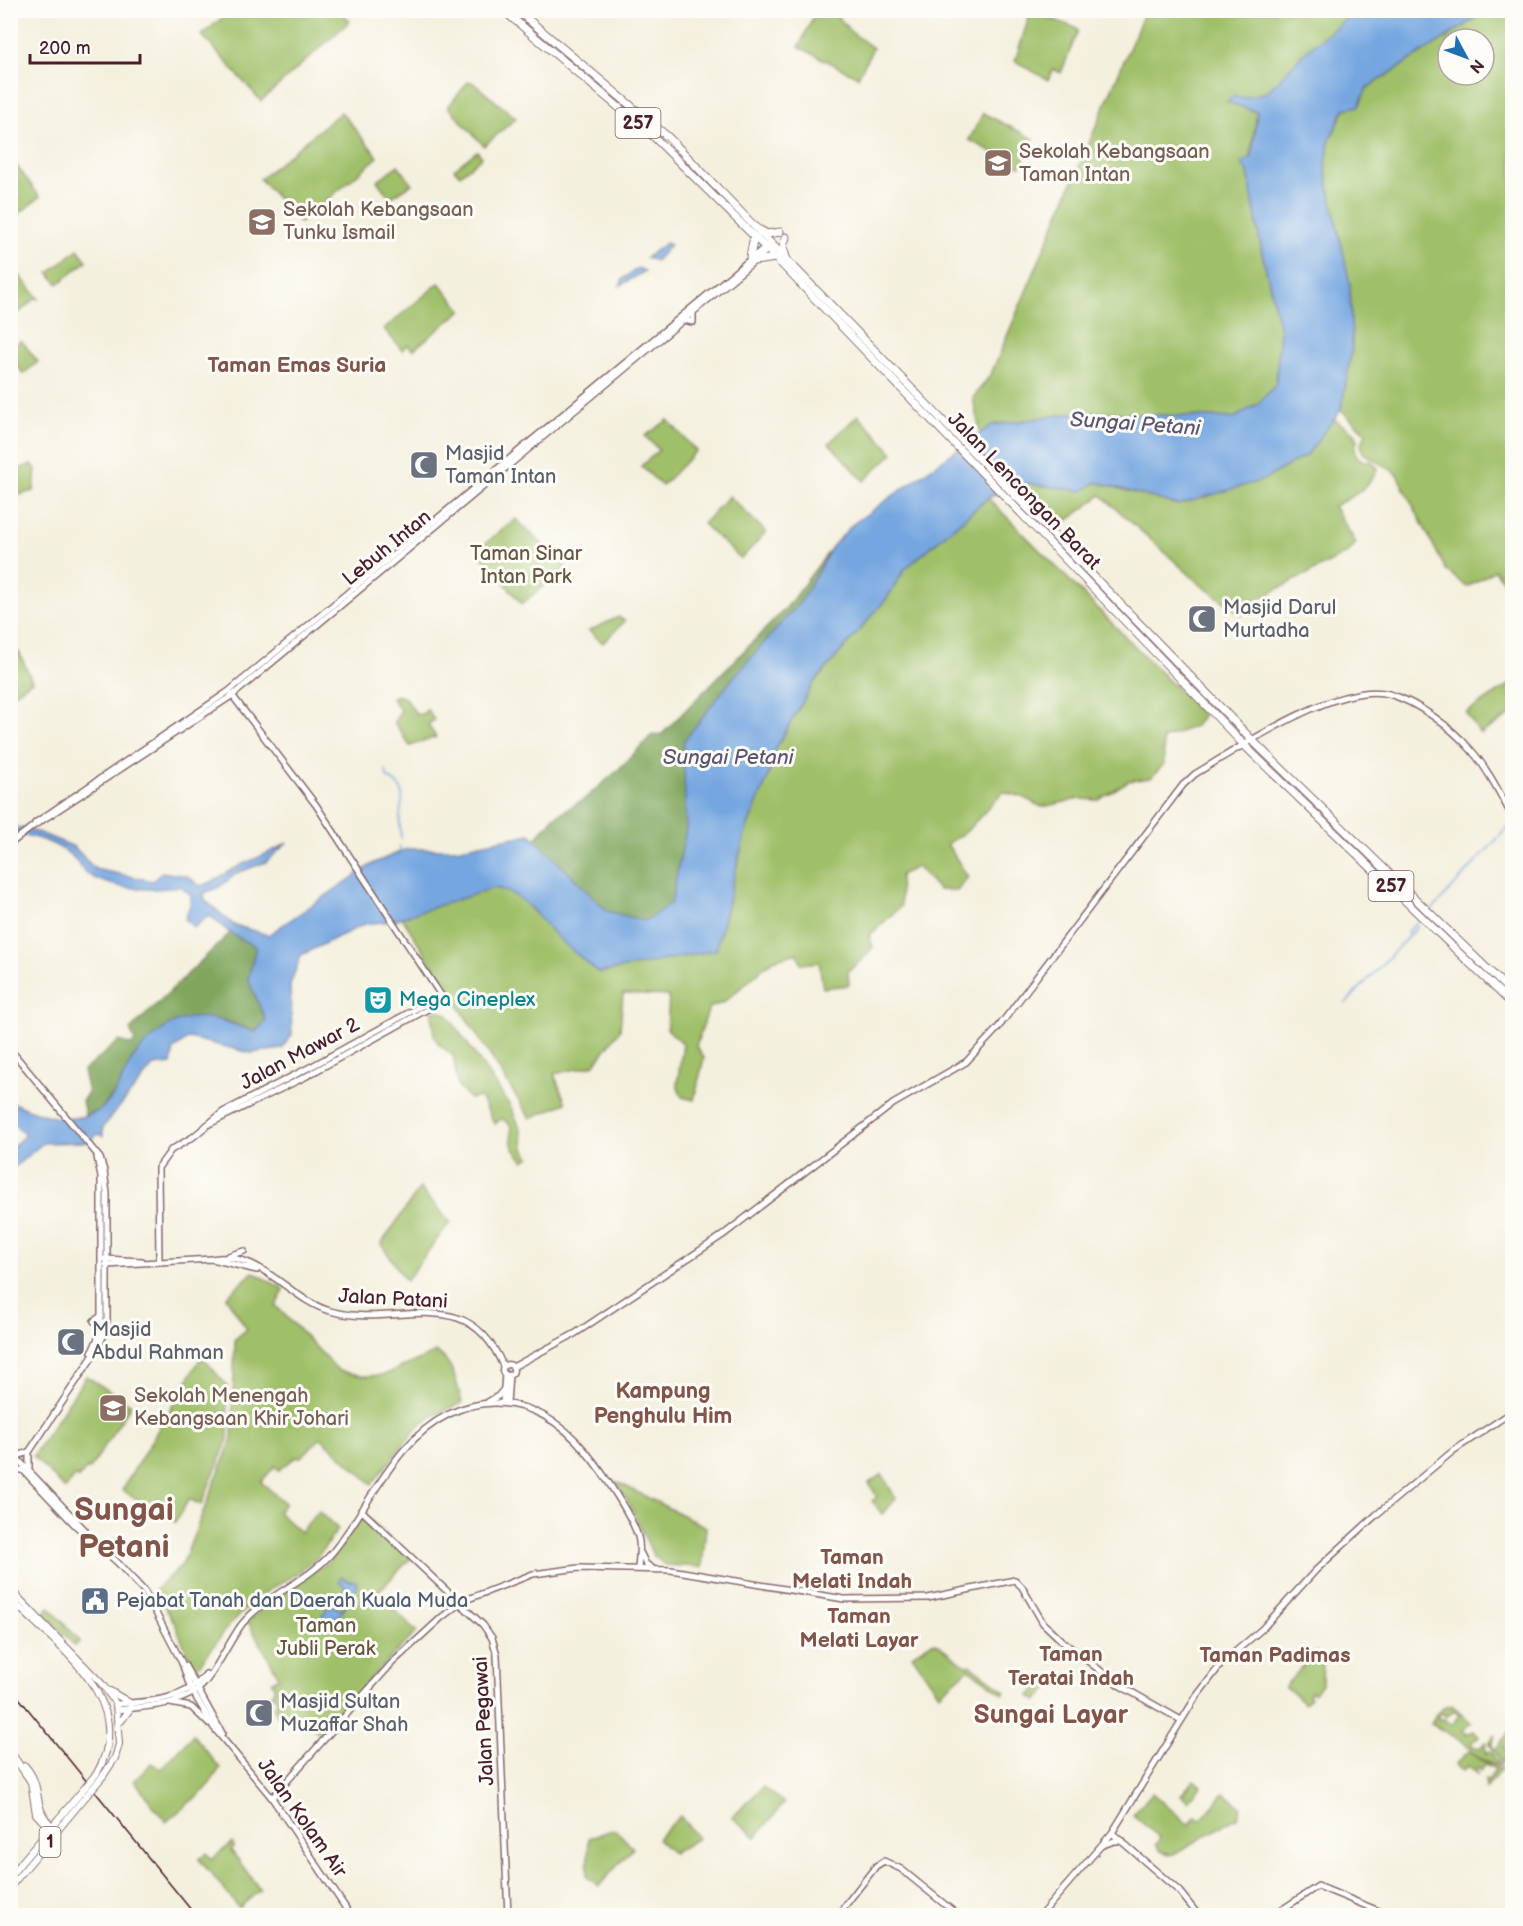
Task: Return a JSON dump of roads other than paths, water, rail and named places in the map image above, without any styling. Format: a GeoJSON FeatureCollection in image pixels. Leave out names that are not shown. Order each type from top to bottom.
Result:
{"type":"FeatureCollection","features":[{"type":"Feature","properties":{"kind":"highway","name":"Jalan Lencongan Barat"},"geometry":{"type":"LineString","coordinates":[[503,10],[654,137],[768,246],[787,261],[1023,508],[1253,741],[1512,993]]}},
{"type":"Feature","properties":{"kind":"highway","name":"Jalan Lencongan Barat"},"geometry":{"type":"LineString","coordinates":[[517,10],[668,137],[754,232]]}},
{"type":"Feature","properties":{"kind":"highway"},"geometry":{"type":"LineString","coordinates":[[776,258],[752,259],[754,232],[783,235],[783,247],[787,261]]}},
{"type":"Feature","properties":{"kind":"highway","name":"Jalan Lencongan Barat"},"geometry":{"type":"LineString","coordinates":[[768,246],[776,258],[932,414]]}},
{"type":"Feature","properties":{"kind":"highway","name":"Jalan Lencongan Barat"},"geometry":{"type":"LineString","coordinates":[[1023,508],[1245,746],[1512,1004]]}},
{"type":"Feature","properties":{"kind":"main road","name":"Lebuh Intan"},"geometry":{"type":"LineString","coordinates":[[231,693],[252,673],[768,246]]}},
{"type":"Feature","properties":{"kind":"main road","name":"Lebuh Intan"},"geometry":{"type":"LineString","coordinates":[[10,844],[51,809],[263,671],[682,320],[693,322],[693,311],[752,259]]}},
{"type":"Feature","properties":{"kind":"main road"},"geometry":{"type":"LineString","coordinates":[[252,673],[263,671]]}},
{"type":"Feature","properties":{"kind":"main road","name":"Jalan Mawar 2"},"geometry":{"type":"LineString","coordinates":[[159,1260],[159,1165],[174,1148],[223,1112],[443,998],[294,774],[231,693]]}},
{"type":"Feature","properties":{"kind":"main road"},"geometry":{"type":"LineString","coordinates":[[513,1367],[576,1333],[709,1244],[769,1202],[893,1104],[966,1062],[997,1029],[1183,784],[1195,774],[1316,706],[1365,693],[1388,694],[1433,718],[1470,749],[1512,816]]}},
{"type":"Feature","properties":{"kind":"main road"},"geometry":{"type":"LineString","coordinates":[[10,1049],[89,1143],[102,1164],[105,1178],[108,1325],[101,1343],[29,1452],[26,1469]]}},
{"type":"Feature","properties":{"kind":"main road"},"geometry":{"type":"LineString","coordinates":[[225,1259],[244,1251]]}},
{"type":"Feature","properties":{"kind":"main road"},"geometry":{"type":"LineString","coordinates":[[225,1259],[237,1259],[245,1265]]}},
{"type":"Feature","properties":{"kind":"main road","name":"Jalan Patani"},"geometry":{"type":"LineString","coordinates":[[105,1262],[225,1259],[268,1273]]}},
{"type":"Feature","properties":{"kind":"main road","name":"Jalan Patani"},"geometry":{"type":"LineString","coordinates":[[237,1259],[268,1273],[312,1304],[334,1312],[440,1313],[460,1318],[486,1335],[507,1375]]}},
{"type":"Feature","properties":{"kind":"main road"},"geometry":{"type":"LineString","coordinates":[[89,1359],[101,1332],[105,1262]]}},
{"type":"Feature","properties":{"kind":"main road"},"geometry":{"type":"LineString","coordinates":[[94,1321],[101,1316]]}},
{"type":"Feature","properties":{"kind":"main road"},"geometry":{"type":"LineString","coordinates":[[503,1366],[508,1364],[513,1367]]}},
{"type":"Feature","properties":{"kind":"main road"},"geometry":{"type":"LineString","coordinates":[[505,1403],[507,1375],[513,1372],[513,1367]]}},
{"type":"Feature","properties":{"kind":"main road"},"geometry":{"type":"LineString","coordinates":[[170,1703],[194,1689],[216,1664],[248,1617],[320,1565],[337,1545],[399,1455],[419,1435],[451,1413],[486,1402],[506,1390]]}},
{"type":"Feature","properties":{"kind":"main road"},"geometry":{"type":"LineString","coordinates":[[506,1390],[517,1404]]}},
{"type":"Feature","properties":{"kind":"main road"},"geometry":{"type":"LineString","coordinates":[[486,1402],[517,1404],[550,1417],[583,1448],[633,1525],[646,1564],[653,1568]]}},
{"type":"Feature","properties":{"kind":"main road"},"geometry":{"type":"LineString","coordinates":[[1040,1916],[1112,1833],[1181,1720],[1222,1663],[1272,1619],[1331,1555],[1453,1451],[1512,1412]]}},
{"type":"Feature","properties":{"kind":"main road"},"geometry":{"type":"LineString","coordinates":[[12,1452],[21,1455],[29,1452]]}},
{"type":"Feature","properties":{"kind":"main road"},"geometry":{"type":"LineString","coordinates":[[12,1452],[89,1536],[145,1592],[194,1689]]}},
{"type":"Feature","properties":{"kind":"main road"},"geometry":{"type":"LineString","coordinates":[[11,1471],[15,1462],[12,1452]]}},
{"type":"Feature","properties":{"kind":"main road"},"geometry":{"type":"LineString","coordinates":[[11,1471],[26,1469]]}},
{"type":"Feature","properties":{"kind":"main road","name":"Jalan Pegawai"},"geometry":{"type":"LineString","coordinates":[[361,1510],[488,1631],[496,1650],[508,1916]]}},
{"type":"Feature","properties":{"kind":"main road"},"geometry":{"type":"LineString","coordinates":[[638,1568],[640,1551]]}},
{"type":"Feature","properties":{"kind":"main road"},"geometry":{"type":"LineString","coordinates":[[272,1798],[396,1658],[460,1603],[538,1572],[572,1569],[653,1568],[702,1573],[844,1599],[928,1598],[1015,1580],[1022,1587],[1043,1623],[1063,1642],[1119,1686],[1181,1720]]}},
{"type":"Feature","properties":{"kind":"main road","name":"1"},"geometry":{"type":"LineString","coordinates":[[10,1589],[102,1684],[116,1708],[120,1727],[117,1750],[31,1864],[10,1887]]}},
{"type":"Feature","properties":{"kind":"main road","name":"1"},"geometry":{"type":"LineString","coordinates":[[10,1598],[91,1683],[108,1712],[111,1734],[100,1774]]}},
{"type":"Feature","properties":{"kind":"main road"},"geometry":{"type":"LineString","coordinates":[[182,1663],[198,1676],[206,1674]]}},
{"type":"Feature","properties":{"kind":"main road"},"geometry":{"type":"LineString","coordinates":[[120,1727],[123,1716],[131,1706],[194,1689],[216,1664]]}},
{"type":"Feature","properties":{"kind":"main road"},"geometry":{"type":"LineString","coordinates":[[188,1670],[194,1689]]}},
{"type":"Feature","properties":{"kind":"main road"},"geometry":{"type":"LineString","coordinates":[[91,1683],[116,1708]]}},
{"type":"Feature","properties":{"kind":"main road"},"geometry":{"type":"LineString","coordinates":[[102,1684],[131,1706]]}},
{"type":"Feature","properties":{"kind":"main road","name":"Jalan Kolam Air"},"geometry":{"type":"LineString","coordinates":[[194,1689],[214,1728],[226,1740]]}},
{"type":"Feature","properties":{"kind":"main road","name":"Jalan Kolam Air"},"geometry":{"type":"LineString","coordinates":[[194,1689],[226,1740],[272,1798],[351,1916]]}},
{"type":"Feature","properties":{"kind":"main road"},"geometry":{"type":"LineString","coordinates":[[116,1708],[170,1703],[190,1707],[214,1728]]}},
{"type":"Feature","properties":{"kind":"main road"},"geometry":{"type":"LineString","coordinates":[[108,1750],[113,1739],[116,1708]]}},
{"type":"Feature","properties":{"kind":"main road"},"geometry":{"type":"LineString","coordinates":[[10,1751],[36,1780],[42,1840]]}},
{"type":"Feature","properties":{"kind":"main road"},"geometry":{"type":"LineString","coordinates":[[31,1864],[52,1828],[58,1826],[85,1794]]}},
{"type":"Feature","properties":{"kind":"main road","name":"1"},"geometry":{"type":"LineString","coordinates":[[10,1876],[64,1813],[85,1794]]}},
{"type":"Feature","properties":{"kind":"main road"},"geometry":{"type":"LineString","coordinates":[[41,1818],[53,1818],[64,1813]]}},
{"type":"Feature","properties":{"kind":"main road"},"geometry":{"type":"LineString","coordinates":[[41,1818],[52,1828]]}},
{"type":"Feature","properties":{"kind":"main road"},"geometry":{"type":"LineString","coordinates":[[1112,1833],[1124,1841],[1179,1891],[1199,1916]]}},
{"type":"Feature","properties":{"kind":"main road"},"geometry":{"type":"LineString","coordinates":[[1102,1845],[1124,1841]]}},
{"type":"Feature","properties":{"kind":"main road"},"geometry":{"type":"LineString","coordinates":[[837,1916],[876,1866],[888,1861],[959,1916]]}},
{"type":"Feature","properties":{"kind":"main road"},"geometry":{"type":"LineString","coordinates":[[1272,1916],[1318,1886],[1391,1916]]}},
{"type":"Feature","properties":{"kind":"water","name":"Sungai Petani"},"geometry":{"type":"Polygon","coordinates":[[[1356,11],[1487,11],[1462,27],[1436,27],[1436,44],[1367,88],[1359,106],[1344,109],[1329,142],[1325,169],[1350,284],[1352,348],[1341,410],[1307,455],[1263,480],[1178,505],[1097,482],[1082,491],[1023,483],[988,498],[905,569],[887,598],[813,684],[776,748],[768,777],[745,833],[716,950],[599,973],[556,936],[522,900],[494,888],[391,921],[365,924],[301,955],[290,985],[292,1035],[282,1049],[251,1053],[189,1038],[174,1049],[171,1064],[153,1066],[103,1127],[103,1136],[98,1134],[89,1142],[43,1143],[11,1170],[11,1148],[25,1135],[11,1122],[11,1102],[54,1117],[77,1118],[88,1115],[109,1102],[135,1055],[163,1029],[175,1022],[200,1017],[226,1022],[255,1032],[266,1021],[248,979],[256,947],[230,933],[209,915],[194,928],[185,919],[191,895],[180,886],[144,889],[107,883],[86,873],[67,852],[36,838],[11,832],[11,826],[40,833],[74,847],[95,869],[153,881],[162,872],[187,876],[200,886],[287,843],[266,862],[237,873],[219,887],[204,893],[205,900],[234,925],[268,935],[374,863],[407,849],[456,849],[530,834],[607,911],[645,921],[671,903],[686,830],[683,742],[733,678],[801,601],[832,547],[853,524],[992,425],[1082,412],[1234,418],[1258,404],[1276,384],[1280,329],[1262,253],[1248,172],[1241,163],[1252,157],[1257,112],[1227,102],[1234,95],[1243,98],[1267,92],[1306,51],[1356,11]]]}},
{"type":"Feature","properties":{"kind":"water"},"geometry":{"type":"Polygon","coordinates":[[[666,243],[670,245],[656,261],[646,258],[666,243]]]}},
{"type":"Feature","properties":{"kind":"water"},"geometry":{"type":"Polygon","coordinates":[[[638,268],[645,271],[620,286],[623,279],[638,268]]]}},
{"type":"Feature","properties":{"kind":"water"},"geometry":{"type":"Polygon","coordinates":[[[341,1576],[349,1581],[356,1581],[357,1588],[344,1609],[336,1618],[325,1620],[322,1616],[326,1609],[333,1605],[341,1610],[345,1606],[343,1596],[345,1587],[339,1581],[341,1576]]]}},
{"type":"Feature","properties":{"kind":"waterway"},"geometry":{"type":"LineString","coordinates":[[386,770],[387,777],[399,786],[402,794],[401,838]]}},
{"type":"Feature","properties":{"kind":"waterway"},"geometry":{"type":"LineString","coordinates":[[1431,911],[1509,826]]}},
{"type":"Feature","properties":{"kind":"waterway"},"geometry":{"type":"LineString","coordinates":[[400,846],[400,854]]}},
{"type":"Feature","properties":{"kind":"waterway"},"geometry":{"type":"LineString","coordinates":[[1409,934],[1407,932],[1418,921]]}},
{"type":"Feature","properties":{"kind":"waterway"},"geometry":{"type":"LineString","coordinates":[[1346,1003],[1418,926]]}},
{"type":"Feature","properties":{"kind":"railway"},"geometry":{"type":"LineString","coordinates":[[10,1687],[196,1916]]}},
{"type":"Feature","properties":{"kind":"place","name":"Sekolah Kebangsaan Taman Intan"},"geometry":{"type":"Point","coordinates":[998,163]}},
{"type":"Feature","properties":{"kind":"place","name":"Sekolah Kebangsaan Tunku Ismail"},"geometry":{"type":"Point","coordinates":[262,222]}},
{"type":"Feature","properties":{"kind":"place","name":"Masjid Taman Intan"},"geometry":{"type":"Point","coordinates":[424,465]}},
{"type":"Feature","properties":{"kind":"place","name":"Masjid Darul Murtadha"},"geometry":{"type":"Point","coordinates":[1202,619]}},
{"type":"Feature","properties":{"kind":"place","name":"Mega Cineplex"},"geometry":{"type":"Point","coordinates":[378,1000]}},
{"type":"Feature","properties":{"kind":"place","name":"Masjid Abdul Rahman"},"geometry":{"type":"Point","coordinates":[71,1342]}},
{"type":"Feature","properties":{"kind":"place","name":"Sekolah Menengah Kebangsaan Khir Johari"},"geometry":{"type":"Point","coordinates":[113,1408]}},
{"type":"Feature","properties":{"kind":"place","name":"Pejabat Tanah dan Daerah Kuala Muda"},"geometry":{"type":"Point","coordinates":[95,1601]}},
{"type":"Feature","properties":{"kind":"place","name":"Masjid Sultan Muzaffar Shah"},"geometry":{"type":"Point","coordinates":[259,1713]}},
{"type":"Feature","properties":{"kind":"district","name":"Taman Emas Suria"},"geometry":{"type":"Point","coordinates":[297,365]}},
{"type":"Feature","properties":{"kind":"district","name":"Kampung Penghulu Him"},"geometry":{"type":"Point","coordinates":[663,1404]}},
{"type":"Feature","properties":{"kind":"district","name":"Sungai Petani"},"geometry":{"type":"Point","coordinates":[124,1528]}},
{"type":"Feature","properties":{"kind":"district","name":"Taman Melati Indah"},"geometry":{"type":"Point","coordinates":[852,1569]}},
{"type":"Feature","properties":{"kind":"district","name":"Taman Melati Layar"},"geometry":{"type":"Point","coordinates":[859,1628]}},
{"type":"Feature","properties":{"kind":"district","name":"Taman Padimas"},"geometry":{"type":"Point","coordinates":[1275,1655]}},
{"type":"Feature","properties":{"kind":"district","name":"Taman Teratai Indah"},"geometry":{"type":"Point","coordinates":[1071,1666]}},
{"type":"Feature","properties":{"kind":"district","name":"Sungai Layar"},"geometry":{"type":"Point","coordinates":[1051,1715]}},
{"type":"Feature","properties":{"kind":"park label","name":"Taman Sinar Intan Park"},"geometry":{"type":"Point","coordinates":[526,566]}},
{"type":"Feature","properties":{"kind":"park label","name":"Taman Jubli Perak"},"geometry":{"type":"Point","coordinates":[326,1638]}}]}
